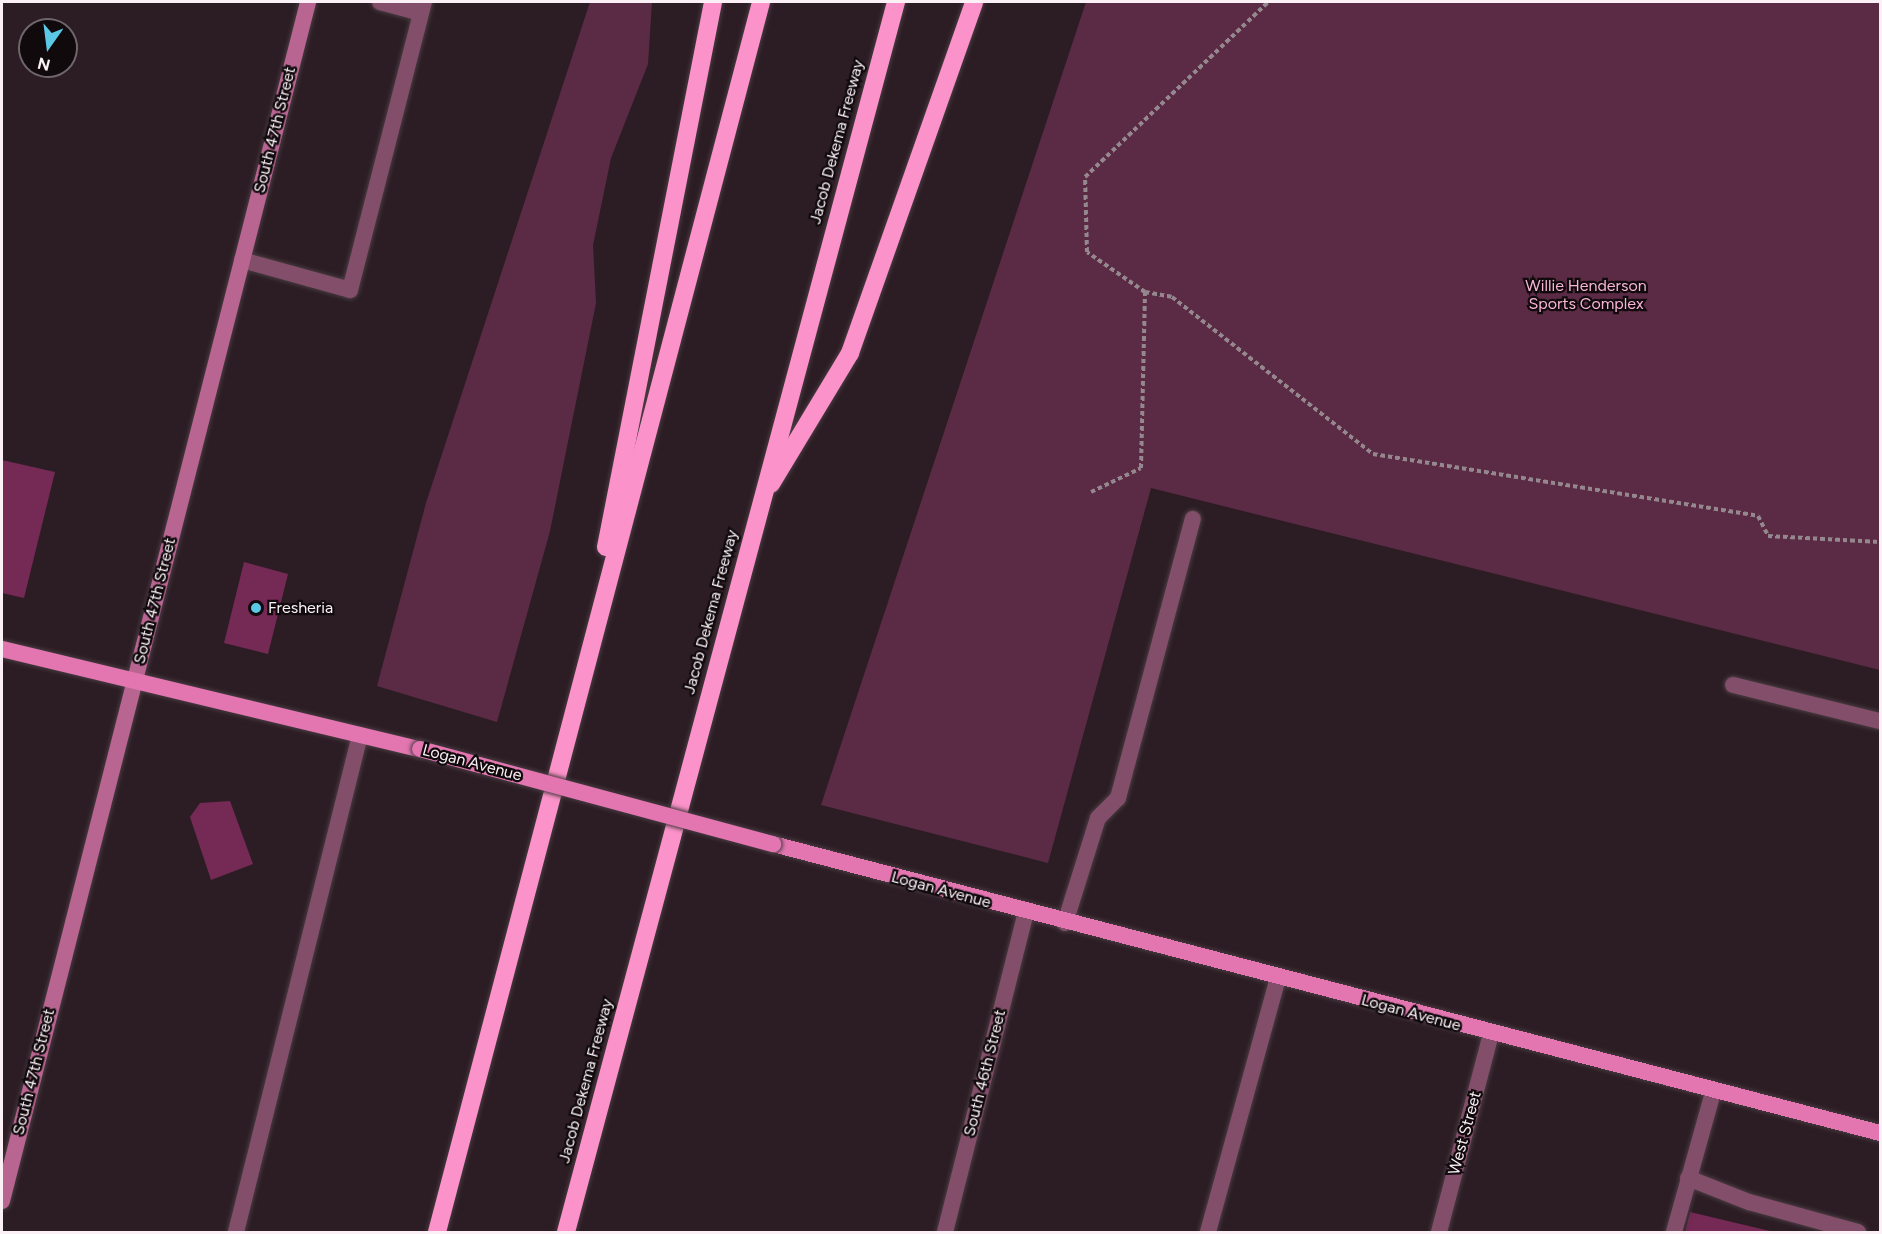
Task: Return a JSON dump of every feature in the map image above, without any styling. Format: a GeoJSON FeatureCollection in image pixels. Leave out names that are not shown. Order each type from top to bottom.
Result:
{"type":"FeatureCollection","features":[{"type":"Feature","properties":{"kind":"highway"},"geometry":{"type":"LineString","coordinates":[[571,722],[713,2]]}},
{"type":"Feature","properties":{"kind":"highway"},"geometry":{"type":"LineString","coordinates":[[437,1233],[761,2]]}},
{"type":"Feature","properties":{"kind":"highway","name":"Jacob Dekema Freeway"},"geometry":{"type":"LineString","coordinates":[[566,1233],[896,2]]}},
{"type":"Feature","properties":{"kind":"highway"},"geometry":{"type":"LineString","coordinates":[[760,504],[850,353],[975,2]]}},
{"type":"Feature","properties":{"kind":"main road","name":"South 47th Street"},"geometry":{"type":"LineString","coordinates":[[2,1201],[308,2]]}},
{"type":"Feature","properties":{"kind":"main road","name":"Logan Avenue"},"geometry":{"type":"LineString","coordinates":[[2,649],[420,748],[1026,913],[1491,1035],[1881,1133]]}},
{"type":"Feature","properties":{"kind":"street"},"geometry":{"type":"LineString","coordinates":[[242,260],[350,290],[423,7],[380,2]]}},
{"type":"Feature","properties":{"kind":"street"},"geometry":{"type":"LineString","coordinates":[[1065,923],[1098,818],[1118,798],[1193,519]]}},
{"type":"Feature","properties":{"kind":"street"},"geometry":{"type":"LineString","coordinates":[[1733,685],[1881,721]]}},
{"type":"Feature","properties":{"kind":"street"},"geometry":{"type":"LineString","coordinates":[[236,1233],[360,735]]}},
{"type":"Feature","properties":{"kind":"street","name":"South 46th Street"},"geometry":{"type":"LineString","coordinates":[[945,1233],[1026,913]]}},
{"type":"Feature","properties":{"kind":"street"},"geometry":{"type":"LineString","coordinates":[[1208,1233],[1278,978]]}},
{"type":"Feature","properties":{"kind":"street","name":"West Street"},"geometry":{"type":"LineString","coordinates":[[1439,1233],[1491,1035]]}},
{"type":"Feature","properties":{"kind":"street"},"geometry":{"type":"LineString","coordinates":[[1674,1233],[1713,1092]]}},
{"type":"Feature","properties":{"kind":"street"},"geometry":{"type":"LineString","coordinates":[[1688,1178],[1749,1202],[1858,1233]]}},
{"type":"Feature","properties":{"kind":"path"},"geometry":{"type":"LineString","coordinates":[[1268,2],[1085,177],[1086,252],[1144,292],[1173,297],[1373,454],[1758,516],[1768,536],[1881,542]]}},
{"type":"Feature","properties":{"kind":"path"},"geometry":{"type":"LineString","coordinates":[[1091,492],[1140,468],[1144,292]]}},
{"type":"Feature","properties":{"kind":"green space"},"geometry":{"type":"Polygon","coordinates":[[[590,2],[652,2],[648,64],[611,158],[593,245],[596,303],[550,531],[497,722],[377,686],[426,503],[590,2]]]}},
{"type":"Feature","properties":{"kind":"green space","name":"Willie Henderson Sports Complex"},"geometry":{"type":"Polygon","coordinates":[[[1086,2],[1880,2],[1880,670],[1151,488],[1048,863],[821,805],[1086,2]]]}},
{"type":"Feature","properties":{"kind":"building"},"geometry":{"type":"Polygon","coordinates":[[[2,460],[55,472],[24,598],[2,593],[2,460]]]}},
{"type":"Feature","properties":{"kind":"building","name":"Fresheria"},"geometry":{"type":"Polygon","coordinates":[[[244,562],[288,574],[268,654],[224,643],[244,562]]]}},
{"type":"Feature","properties":{"kind":"building"},"geometry":{"type":"Polygon","coordinates":[[[230,801],[253,864],[211,880],[190,817],[200,803],[230,801]]]}},
{"type":"Feature","properties":{"kind":"building"},"geometry":{"type":"Polygon","coordinates":[[[1690,1212],[1774,1232],[1685,1232],[1690,1212]]]}},
{"type":"Feature","properties":{"kind":"place","name":"Fresheria"},"geometry":{"type":"Point","coordinates":[256,608]}}]}
